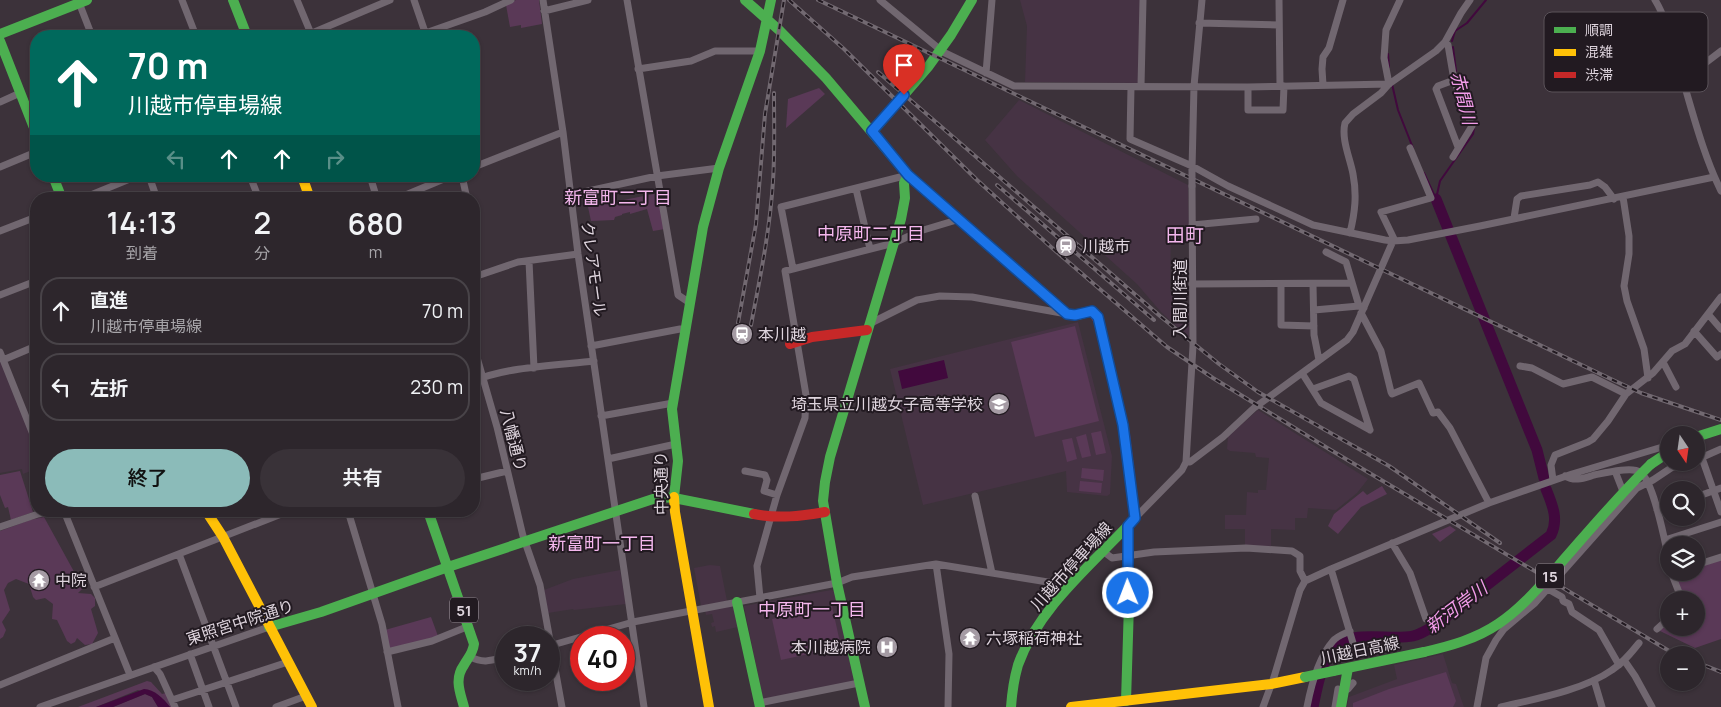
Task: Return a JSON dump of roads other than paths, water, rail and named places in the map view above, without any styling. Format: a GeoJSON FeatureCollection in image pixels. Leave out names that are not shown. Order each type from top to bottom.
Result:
{"type":"FeatureCollection","features":[{"type":"Feature","properties":{"kind":"street"},"geometry":{"type":"LineString","coordinates":[[182,0],[194,30]]}},
{"type":"Feature","properties":{"kind":"street"},"geometry":{"type":"LineString","coordinates":[[233,0],[245,30]]}},
{"type":"Feature","properties":{"kind":"street"},"geometry":{"type":"LineString","coordinates":[[297,0],[307,30]]}},
{"type":"Feature","properties":{"kind":"street"},"geometry":{"type":"LineString","coordinates":[[321,30],[390,0]]}},
{"type":"Feature","properties":{"kind":"street"},"geometry":{"type":"LineString","coordinates":[[414,0],[424,30]]}},
{"type":"Feature","properties":{"kind":"street"},"geometry":{"type":"LineString","coordinates":[[439,30],[511,0]]}},
{"type":"Feature","properties":{"kind":"street","name":"クレアモール"},"geometry":{"type":"LineString","coordinates":[[543,0],[644,707]]}},
{"type":"Feature","properties":{"kind":"street"},"geometry":{"type":"LineString","coordinates":[[544,11],[588,0]]}},
{"type":"Feature","properties":{"kind":"street"},"geometry":{"type":"LineString","coordinates":[[626,0],[678,295],[690,303]]}},
{"type":"Feature","properties":{"kind":"street"},"geometry":{"type":"LineString","coordinates":[[745,0],[768,19],[826,78],[908,175],[1067,314]]}},
{"type":"Feature","properties":{"kind":"street","name":"中央通り"},"geometry":{"type":"LineString","coordinates":[[709,707],[675,512],[674,498],[678,461],[672,414],[697,258],[708,204],[718,168],[760,52],[771,0]]}},
{"type":"Feature","properties":{"kind":"street"},"geometry":{"type":"LineString","coordinates":[[880,0],[943,52],[1014,86],[1248,87],[1392,82]]}},
{"type":"Feature","properties":{"kind":"street"},"geometry":{"type":"LineString","coordinates":[[872,131],[919,79],[951,35],[972,0]]}},
{"type":"Feature","properties":{"kind":"street"},"geometry":{"type":"LineString","coordinates":[[986,73],[992,0]]}},
{"type":"Feature","properties":{"kind":"street"},"geometry":{"type":"LineString","coordinates":[[1142,86],[1143,0]]}},
{"type":"Feature","properties":{"kind":"street","name":"入間川街道"},"geometry":{"type":"LineString","coordinates":[[1186,462],[1194,346],[1192,169],[1194,86],[1202,0]]}},
{"type":"Feature","properties":{"kind":"street"},"geometry":{"type":"LineString","coordinates":[[1248,87],[1248,110],[1283,110],[1278,25],[1279,0]]}},
{"type":"Feature","properties":{"kind":"street"},"geometry":{"type":"LineString","coordinates":[[1323,85],[1323,57],[1329,48],[1343,0]]}},
{"type":"Feature","properties":{"kind":"street"},"geometry":{"type":"LineString","coordinates":[[1392,82],[1384,58],[1386,30],[1400,0]]}},
{"type":"Feature","properties":{"kind":"street"},"geometry":{"type":"LineString","coordinates":[[1350,233],[1356,198],[1345,136],[1345,122],[1392,82],[1436,51],[1445,42],[1460,13],[1470,0]]}},
{"type":"Feature","properties":{"kind":"street"},"geometry":{"type":"LineString","coordinates":[[1655,0],[1660,12]]}},
{"type":"Feature","properties":{"kind":"street"},"geometry":{"type":"LineString","coordinates":[[0,34],[81,1],[90,30]]}},
{"type":"Feature","properties":{"kind":"street"},"geometry":{"type":"LineString","coordinates":[[1199,23],[1278,25]]}},
{"type":"Feature","properties":{"kind":"street"},"geometry":{"type":"LineString","coordinates":[[0,42],[30,117]]}},
{"type":"Feature","properties":{"kind":"street"},"geometry":{"type":"LineString","coordinates":[[1445,42],[1448,45],[1454,80],[1472,126],[1453,157]]}},
{"type":"Feature","properties":{"kind":"street"},"geometry":{"type":"LineString","coordinates":[[638,69],[691,61],[715,51],[760,52]]}},
{"type":"Feature","properties":{"kind":"street"},"geometry":{"type":"LineString","coordinates":[[1708,61],[1721,51]]}},
{"type":"Feature","properties":{"kind":"street"},"geometry":{"type":"LineString","coordinates":[[1454,80],[1438,86],[1436,89],[1458,147]]}},
{"type":"Feature","properties":{"kind":"street"},"geometry":{"type":"LineString","coordinates":[[1131,87],[1130,140],[1313,225],[1394,241],[1623,197],[1714,177]]}},
{"type":"Feature","properties":{"kind":"street"},"geometry":{"type":"LineString","coordinates":[[1687,92],[1714,177],[1721,191]]}},
{"type":"Feature","properties":{"kind":"street"},"geometry":{"type":"LineString","coordinates":[[0,102],[20,93]]}},
{"type":"Feature","properties":{"kind":"street"},"geometry":{"type":"LineString","coordinates":[[480,165],[563,132]]}},
{"type":"Feature","properties":{"kind":"street"},"geometry":{"type":"LineString","coordinates":[[1394,241],[1381,212],[1431,198],[1410,148]]}},
{"type":"Feature","properties":{"kind":"street"},"geometry":{"type":"LineString","coordinates":[[0,166],[30,154]]}},
{"type":"Feature","properties":{"kind":"street"},"geometry":{"type":"LineString","coordinates":[[570,195],[657,176],[718,168]]}},
{"type":"Feature","properties":{"kind":"street"},"geometry":{"type":"LineString","coordinates":[[793,269],[781,207],[908,175]]}},
{"type":"Feature","properties":{"kind":"street"},"geometry":{"type":"LineString","coordinates":[[865,707],[837,582],[823,492],[826,469],[904,208],[904,183],[908,175]]}},
{"type":"Feature","properties":{"kind":"street"},"geometry":{"type":"LineString","coordinates":[[98,192],[122,182]]}},
{"type":"Feature","properties":{"kind":"street"},"geometry":{"type":"LineString","coordinates":[[413,192],[437,182]]}},
{"type":"Feature","properties":{"kind":"street"},"geometry":{"type":"LineString","coordinates":[[1514,218],[1518,199],[1521,196],[1590,185],[1598,182],[1606,187],[1614,198]]}},
{"type":"Feature","properties":{"kind":"street"},"geometry":{"type":"LineString","coordinates":[[856,189],[870,249]]}},
{"type":"Feature","properties":{"kind":"street"},"geometry":{"type":"LineString","coordinates":[[1623,197],[1629,236],[1629,254],[1624,286],[1632,317],[1642,342],[1648,378]]}},
{"type":"Feature","properties":{"kind":"street"},"geometry":{"type":"LineString","coordinates":[[0,231],[30,219]]}},
{"type":"Feature","properties":{"kind":"street"},"geometry":{"type":"LineString","coordinates":[[760,598],[757,570],[777,495],[805,418],[806,395],[793,343],[785,271],[894,242],[920,231],[960,219]]}},
{"type":"Feature","properties":{"kind":"street"},"geometry":{"type":"LineString","coordinates":[[1192,225],[1256,219]]}},
{"type":"Feature","properties":{"kind":"street"},"geometry":{"type":"LineString","coordinates":[[1135,518],[1182,470],[1186,462],[1190,462],[1223,437],[1254,408],[1347,340],[1353,332],[1361,309],[1394,241]]}},
{"type":"Feature","properties":{"kind":"street"},"geometry":{"type":"LineString","coordinates":[[1326,252],[1346,262],[1351,283],[1361,309],[1381,351],[1392,394],[1418,383],[1432,414],[1438,412],[1450,428],[1489,503]]}},
{"type":"Feature","properties":{"kind":"street"},"geometry":{"type":"LineString","coordinates":[[480,274],[518,262],[578,254]]}},
{"type":"Feature","properties":{"kind":"street"},"geometry":{"type":"LineString","coordinates":[[529,261],[534,368]]}},
{"type":"Feature","properties":{"kind":"street"},"geometry":{"type":"LineString","coordinates":[[0,295],[30,283]]}},
{"type":"Feature","properties":{"kind":"street"},"geometry":{"type":"LineString","coordinates":[[1192,284],[1351,283]]}},
{"type":"Feature","properties":{"kind":"street"},"geometry":{"type":"LineString","coordinates":[[1281,284],[1281,325],[1314,326]]}},
{"type":"Feature","properties":{"kind":"street"},"geometry":{"type":"LineString","coordinates":[[1313,284],[1314,326],[1319,360]]}},
{"type":"Feature","properties":{"kind":"street"},"geometry":{"type":"LineString","coordinates":[[793,343],[812,337],[868,327],[917,300],[940,296],[972,297],[1067,314]]}},
{"type":"Feature","properties":{"kind":"street"},"geometry":{"type":"LineString","coordinates":[[1553,480],[1551,465],[1555,455],[1593,439],[1626,394],[1648,378],[1672,352],[1685,344],[1721,297]]}},
{"type":"Feature","properties":{"kind":"street"},"geometry":{"type":"LineString","coordinates":[[1314,310],[1361,309]]}},
{"type":"Feature","properties":{"kind":"street","name":"川越市停車場線"},"geometry":{"type":"LineString","coordinates":[[1011,707],[1014,676],[1024,650],[1037,626],[1068,589],[1135,518],[1124,430],[1101,327],[1094,312],[1089,311],[1075,315],[1067,314]]}},
{"type":"Feature","properties":{"kind":"street"},"geometry":{"type":"LineString","coordinates":[[1708,314],[1721,329]]}},
{"type":"Feature","properties":{"kind":"street"},"geometry":{"type":"LineString","coordinates":[[591,346],[680,329],[685,330]]}},
{"type":"Feature","properties":{"kind":"street"},"geometry":{"type":"LineString","coordinates":[[1694,331],[1716,357],[1721,354]]}},
{"type":"Feature","properties":{"kind":"street"},"geometry":{"type":"LineString","coordinates":[[3,360],[30,349]]}},
{"type":"Feature","properties":{"kind":"street"},"geometry":{"type":"LineString","coordinates":[[0,352],[30,422]]}},
{"type":"Feature","properties":{"kind":"street"},"geometry":{"type":"LineString","coordinates":[[480,378],[534,368],[594,360]]}},
{"type":"Feature","properties":{"kind":"street"},"geometry":{"type":"LineString","coordinates":[[1663,362],[1676,387]]}},
{"type":"Feature","properties":{"kind":"street"},"geometry":{"type":"LineString","coordinates":[[1520,366],[1532,368],[1563,384],[1592,377],[1626,394]]}},
{"type":"Feature","properties":{"kind":"street","name":"八幡通り"},"geometry":{"type":"LineString","coordinates":[[480,367],[525,541],[540,585],[547,626]]}},
{"type":"Feature","properties":{"kind":"street"},"geometry":{"type":"LineString","coordinates":[[1302,373],[1321,403],[1370,430],[1354,379],[1349,376],[1313,389]]}},
{"type":"Feature","properties":{"kind":"street"},"geometry":{"type":"LineString","coordinates":[[601,416],[673,403]]}},
{"type":"Feature","properties":{"kind":"street"},"geometry":{"type":"LineString","coordinates":[[1705,434],[1721,429]]}},
{"type":"Feature","properties":{"kind":"street"},"geometry":{"type":"LineString","coordinates":[[608,459],[676,444]]}},
{"type":"Feature","properties":{"kind":"street"},"geometry":{"type":"LineString","coordinates":[[1262,707],[1291,625],[1300,590],[1305,581],[1489,503],[1565,476],[1660,448]]}},
{"type":"Feature","properties":{"kind":"street"},"geometry":{"type":"LineString","coordinates":[[1705,457],[1721,450]]}},
{"type":"Feature","properties":{"kind":"street","name":"川越日高線"},"geometry":{"type":"LineString","coordinates":[[1072,707],[1126,704],[1271,684],[1424,652],[1470,639],[1512,614],[1535,592],[1633,482],[1660,458]]}},
{"type":"Feature","properties":{"kind":"street"},"geometry":{"type":"LineString","coordinates":[[1705,469],[1717,489],[1721,512]]}},
{"type":"Feature","properties":{"kind":"street"},"geometry":{"type":"LineString","coordinates":[[480,477],[507,470]]}},
{"type":"Feature","properties":{"kind":"street"},"geometry":{"type":"LineString","coordinates":[[1565,476],[1575,480],[1615,472],[1637,470],[1641,472],[1647,482],[1664,536]]}},
{"type":"Feature","properties":{"kind":"street"},"geometry":{"type":"LineString","coordinates":[[745,471],[765,475],[767,480],[764,491],[777,495]]}},
{"type":"Feature","properties":{"kind":"street"},"geometry":{"type":"LineString","coordinates":[[1558,577],[1637,488],[1666,471]]}},
{"type":"Feature","properties":{"kind":"street"},"geometry":{"type":"LineString","coordinates":[[1615,472],[1626,499]]}},
{"type":"Feature","properties":{"kind":"street"},"geometry":{"type":"LineString","coordinates":[[767,480],[781,485]]}},
{"type":"Feature","properties":{"kind":"street"},"geometry":{"type":"LineString","coordinates":[[1705,493],[1717,489]]}},
{"type":"Feature","properties":{"kind":"street"},"geometry":{"type":"LineString","coordinates":[[975,496],[992,574]]}},
{"type":"Feature","properties":{"kind":"street","name":"東照宮中院通り"},"geometry":{"type":"LineString","coordinates":[[40,707],[269,626],[374,594],[525,541],[659,498],[674,498],[772,518],[797,517],[825,512]]}},
{"type":"Feature","properties":{"kind":"street"},"geometry":{"type":"LineString","coordinates":[[0,527],[30,517]]}},
{"type":"Feature","properties":{"kind":"street"},"geometry":{"type":"LineString","coordinates":[[66,517],[130,675]]}},
{"type":"Feature","properties":{"kind":"street"},"geometry":{"type":"LineString","coordinates":[[210,517],[312,707]]}},
{"type":"Feature","properties":{"kind":"street"},"geometry":{"type":"LineString","coordinates":[[94,587],[274,517]]}},
{"type":"Feature","properties":{"kind":"street"},"geometry":{"type":"LineString","coordinates":[[350,517],[382,624],[398,707]]}},
{"type":"Feature","properties":{"kind":"street","name":"51"},"geometry":{"type":"LineString","coordinates":[[430,517],[469,626],[474,644],[474,651],[471,657]]}},
{"type":"Feature","properties":{"kind":"street"},"geometry":{"type":"LineString","coordinates":[[1677,536],[1721,522]]}},
{"type":"Feature","properties":{"kind":"street"},"geometry":{"type":"LineString","coordinates":[[1126,704],[1128,526]]}},
{"type":"Feature","properties":{"kind":"street"},"geometry":{"type":"LineString","coordinates":[[1392,543],[1410,573],[1426,619]]}},
{"type":"Feature","properties":{"kind":"street"},"geometry":{"type":"LineString","coordinates":[[1104,552],[1112,558],[1169,551],[1246,548],[1279,549],[1292,551],[1300,556],[1300,570],[1305,581]]}},
{"type":"Feature","properties":{"kind":"street"},"geometry":{"type":"LineString","coordinates":[[179,554],[236,707]]}},
{"type":"Feature","properties":{"kind":"street"},"geometry":{"type":"LineString","coordinates":[[1705,562],[1721,556]]}},
{"type":"Feature","properties":{"kind":"street"},"geometry":{"type":"LineString","coordinates":[[936,564],[949,654],[948,707]]}},
{"type":"Feature","properties":{"kind":"street"},"geometry":{"type":"LineString","coordinates":[[560,643],[633,622],[760,598],[837,582],[852,577],[936,564],[1054,583],[1068,589]]}},
{"type":"Feature","properties":{"kind":"street"},"geometry":{"type":"LineString","coordinates":[[1331,569],[1353,643]]}},
{"type":"Feature","properties":{"kind":"street"},"geometry":{"type":"LineString","coordinates":[[1477,707],[1486,658],[1496,640],[1504,629],[1535,603],[1550,586],[1562,597],[1563,601],[1569,604],[1572,612],[1599,630],[1621,663],[1635,676],[1652,707]]}},
{"type":"Feature","properties":{"kind":"street"},"geometry":{"type":"LineString","coordinates":[[738,602],[759,705],[859,683]]}},
{"type":"Feature","properties":{"kind":"street"},"geometry":{"type":"LineString","coordinates":[[388,652],[432,641],[469,626]]}},
{"type":"Feature","properties":{"kind":"street"},"geometry":{"type":"LineString","coordinates":[[1657,630],[1660,627]]}},
{"type":"Feature","properties":{"kind":"street"},"geometry":{"type":"LineString","coordinates":[[1307,707],[1318,668],[1329,646],[1337,638],[1350,633]]}},
{"type":"Feature","properties":{"kind":"street"},"geometry":{"type":"LineString","coordinates":[[0,685],[115,638]]}},
{"type":"Feature","properties":{"kind":"street"},"geometry":{"type":"LineString","coordinates":[[1501,707],[1513,706],[1594,680],[1621,663],[1639,643]]}},
{"type":"Feature","properties":{"kind":"street"},"geometry":{"type":"LineString","coordinates":[[190,654],[209,707]]}},
{"type":"Feature","properties":{"kind":"street"},"geometry":{"type":"LineString","coordinates":[[464,707],[458,679],[461,670],[471,657],[478,661],[487,662],[495,660]]}},
{"type":"Feature","properties":{"kind":"street"},"geometry":{"type":"LineString","coordinates":[[154,667],[160,674],[173,704],[203,691],[288,662]]}},
{"type":"Feature","properties":{"kind":"street"},"geometry":{"type":"LineString","coordinates":[[1340,707],[1348,668]]}},
{"type":"Feature","properties":{"kind":"street"},"geometry":{"type":"LineString","coordinates":[[1594,680],[1602,707]]}},
{"type":"Feature","properties":{"kind":"street"},"geometry":{"type":"LineString","coordinates":[[1348,689],[1353,683]]}},
{"type":"Feature","properties":{"kind":"street"},"geometry":{"type":"LineString","coordinates":[[1335,707],[1338,689]]}},
{"type":"Feature","properties":{"kind":"street","name":"八幡通り"},"geometry":{"type":"LineString","coordinates":[[559,691],[562,707]]}},
{"type":"Feature","properties":{"kind":"street"},"geometry":{"type":"LineString","coordinates":[[276,707],[306,696]]}},
{"type":"Feature","properties":{"kind":"waterway","name":"赤間川"},"geometry":{"type":"LineString","coordinates":[[1452,41],[1455,31],[1467,23],[1486,0]]}},
{"type":"Feature","properties":{"kind":"waterway","name":"赤間川"},"geometry":{"type":"LineString","coordinates":[[1453,47],[1456,71]]}},
{"type":"Feature","properties":{"kind":"waterway"},"geometry":{"type":"LineString","coordinates":[[1388,54],[1389,67]]}},
{"type":"Feature","properties":{"kind":"waterway"},"geometry":{"type":"LineString","coordinates":[[1392,84],[1398,110],[1413,148]]}},
{"type":"Feature","properties":{"kind":"waterway","name":"赤間川"},"geometry":{"type":"LineString","coordinates":[[1460,88],[1473,120]]}},
{"type":"Feature","properties":{"kind":"waterway","name":"赤間川"},"geometry":{"type":"LineString","coordinates":[[1436,199],[1440,181],[1473,134],[1474,128]]}},
{"type":"Feature","properties":{"kind":"waterway"},"geometry":{"type":"LineString","coordinates":[[1424,173],[1436,199]]}},
{"type":"Feature","properties":{"kind":"waterway","name":"新河岸川"},"geometry":{"type":"LineString","coordinates":[[1436,199],[1537,450],[1544,478]]}},
{"type":"Feature","properties":{"kind":"waterway","name":"新河岸川"},"geometry":{"type":"LineString","coordinates":[[1313,707],[1325,661],[1333,648],[1340,642],[1360,637],[1404,637],[1422,633],[1437,624],[1551,535],[1555,517],[1546,489]]}},
{"type":"Feature","properties":{"kind":"railway"},"geometry":{"type":"LineString","coordinates":[[738,323],[756,224],[765,114],[784,0]]}},
{"type":"Feature","properties":{"kind":"railway"},"geometry":{"type":"LineString","coordinates":[[789,0],[844,49],[977,180],[1167,347],[1213,378],[1329,449],[1661,646]]}},
{"type":"Feature","properties":{"kind":"railway"},"geometry":{"type":"LineString","coordinates":[[818,0],[1613,380],[1641,393],[1721,420]]}},
{"type":"Feature","properties":{"kind":"railway"},"geometry":{"type":"LineString","coordinates":[[878,72],[1160,316],[1219,364],[1258,392],[1389,466],[1500,543]]}},
{"type":"Feature","properties":{"kind":"railway"},"geometry":{"type":"LineString","coordinates":[[751,325],[772,199],[774,93]]}},
{"type":"Feature","properties":{"kind":"railway"},"geometry":{"type":"LineString","coordinates":[[997,185],[1154,320]]}},
{"type":"Feature","properties":{"kind":"railway"},"geometry":{"type":"LineString","coordinates":[[1705,666],[1721,672]]}},
{"type":"Feature","properties":{"kind":"place","name":"川越市"},"geometry":{"type":"Point","coordinates":[1066,246]}},
{"type":"Feature","properties":{"kind":"place","name":"本川越"},"geometry":{"type":"Point","coordinates":[742,334]}},
{"type":"Feature","properties":{"kind":"place","name":"埼玉県立川越女子高等学校"},"geometry":{"type":"Point","coordinates":[999,404]}},
{"type":"Feature","properties":{"kind":"place","name":"中院"},"geometry":{"type":"Point","coordinates":[39,580]}},
{"type":"Feature","properties":{"kind":"place","name":"六塚稲荷神社"},"geometry":{"type":"Point","coordinates":[970,638]}},
{"type":"Feature","properties":{"kind":"place","name":"本川越病院"},"geometry":{"type":"Point","coordinates":[887,647]}},
{"type":"Feature","properties":{"kind":"district","name":"新富町二丁目"},"geometry":{"type":"Point","coordinates":[618,197]}},
{"type":"Feature","properties":{"kind":"district","name":"中原町二丁目"},"geometry":{"type":"Point","coordinates":[871,233]}},
{"type":"Feature","properties":{"kind":"district","name":"田町"},"geometry":{"type":"Point","coordinates":[1185,235]}},
{"type":"Feature","properties":{"kind":"district","name":"新富町一丁目"},"geometry":{"type":"Point","coordinates":[602,543]}},
{"type":"Feature","properties":{"kind":"district","name":"中原町一丁目"},"geometry":{"type":"Point","coordinates":[812,609]}}]}
